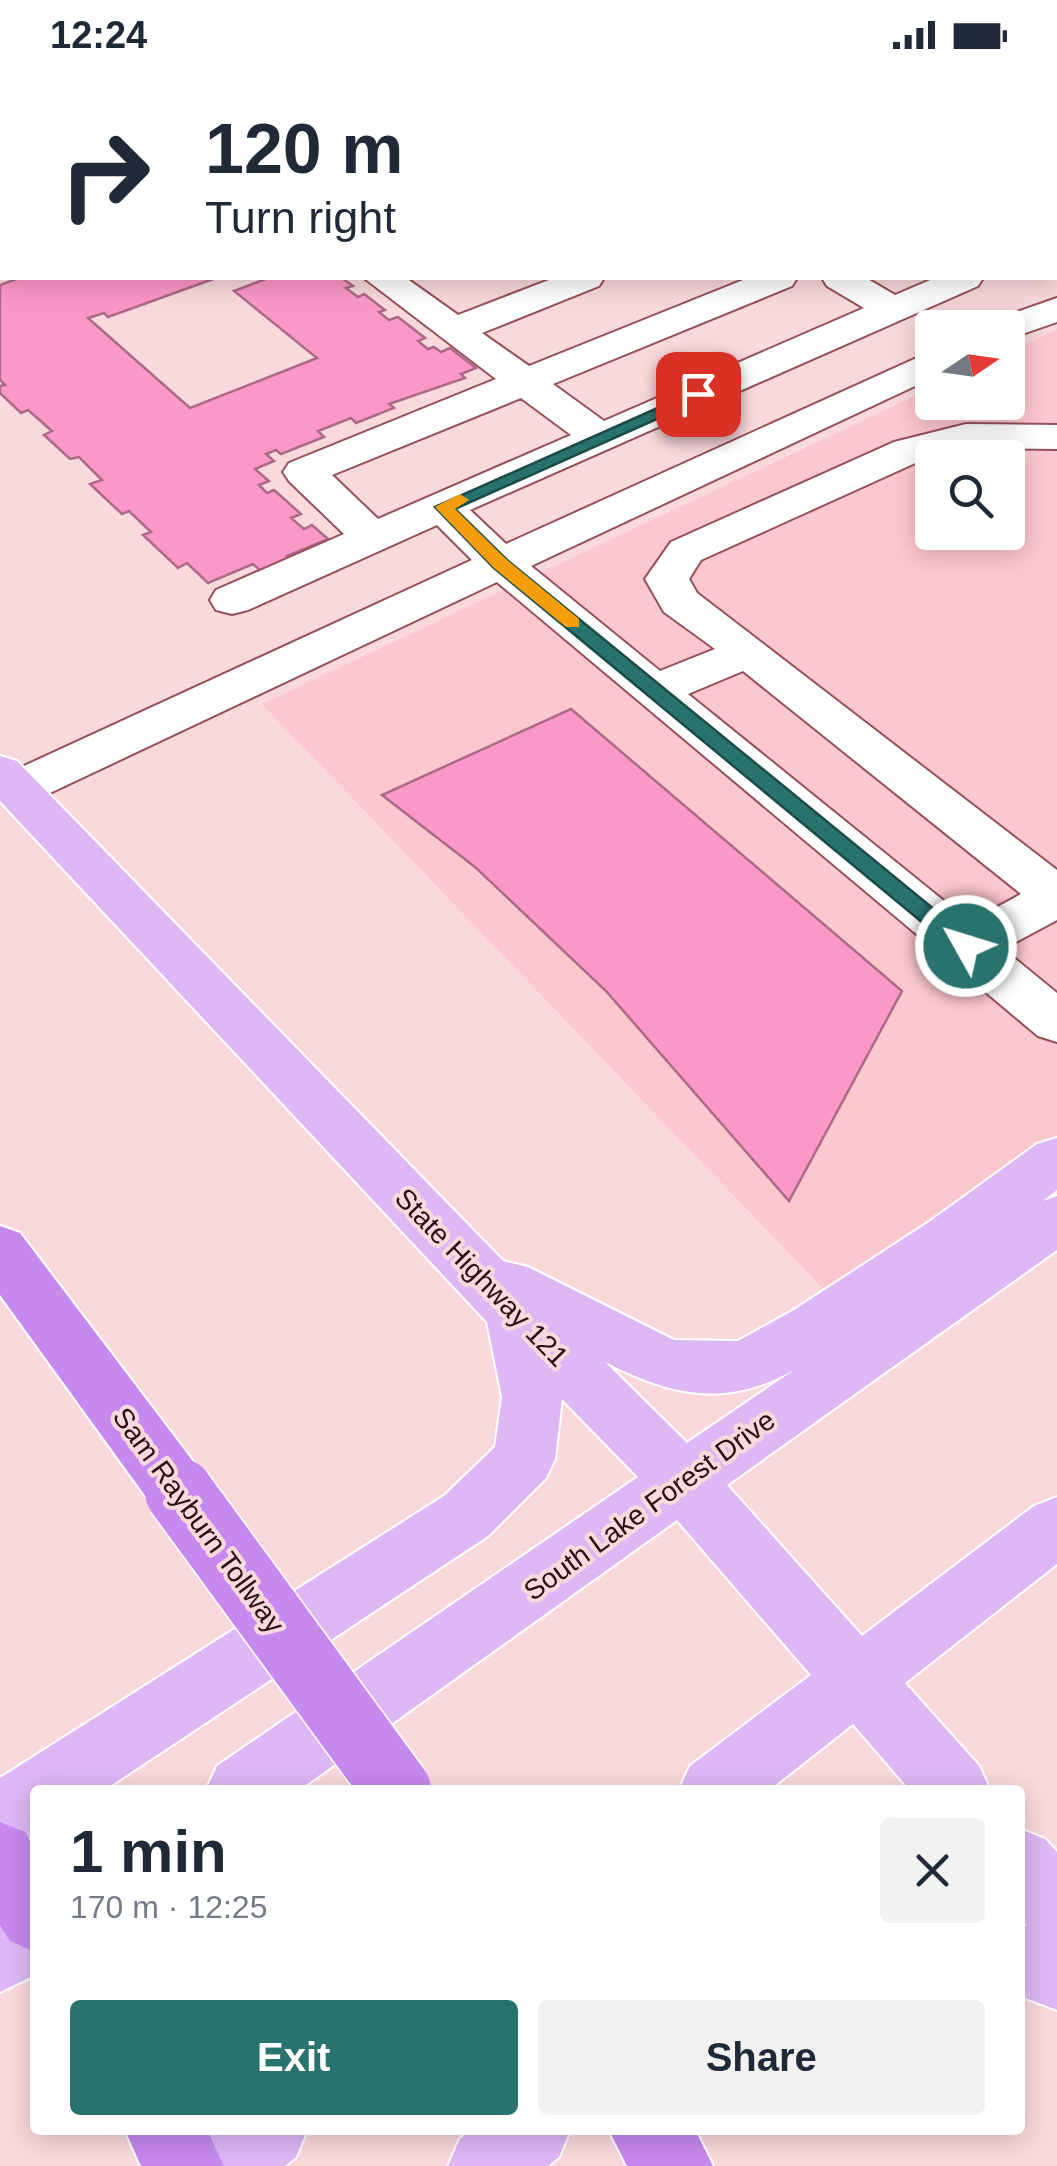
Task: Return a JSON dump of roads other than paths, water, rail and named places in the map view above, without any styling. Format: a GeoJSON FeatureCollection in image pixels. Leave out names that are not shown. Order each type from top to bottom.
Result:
{"type":"FeatureCollection","features":[{"type":"Feature","properties":{"kind":"highway","name":"Sam Rayburn Tollway"},"geometry":{"type":"LineString","coordinates":[[0,1250],[393,1785]]}},
{"type":"Feature","properties":{"kind":"highway"},"geometry":{"type":"LineString","coordinates":[[0,1857],[30,1908]]}},
{"type":"Feature","properties":{"kind":"highway"},"geometry":{"type":"LineString","coordinates":[[166,2135],[185,2166]]}},
{"type":"Feature","properties":{"kind":"highway"},"geometry":{"type":"LineString","coordinates":[[651,2135],[674,2166]]}},
{"type":"Feature","properties":{"kind":"main road","name":"State Highway 121"},"geometry":{"type":"LineString","coordinates":[[8,781],[469,1265],[682,1479],[951,1785]]}},
{"type":"Feature","properties":{"kind":"main road"},"geometry":{"type":"LineString","coordinates":[[469,1265],[668,1364],[745,1367],[815,1328],[1057,1160]]}},
{"type":"Feature","properties":{"kind":"main road","name":"South Lake Forest Drive"},"geometry":{"type":"LineString","coordinates":[[248,1785],[1057,1219]]}},
{"type":"Feature","properties":{"kind":"main road"},"geometry":{"type":"LineString","coordinates":[[50,1785],[466,1516],[524,1459],[532,1397],[516,1312]]}},
{"type":"Feature","properties":{"kind":"main road"},"geometry":{"type":"LineString","coordinates":[[721,1785],[1057,1526]]}},
{"type":"Feature","properties":{"kind":"main road"},"geometry":{"type":"LineString","coordinates":[[0,1818],[30,1798]]}},
{"type":"Feature","properties":{"kind":"main road"},"geometry":{"type":"LineString","coordinates":[[1025,1870],[1057,1906]]}},
{"type":"Feature","properties":{"kind":"main road"},"geometry":{"type":"LineString","coordinates":[[0,1956],[30,1935]]}},
{"type":"Feature","properties":{"kind":"main road"},"geometry":{"type":"LineString","coordinates":[[1025,1962],[1057,1973]]}},
{"type":"Feature","properties":{"kind":"main road"},"geometry":{"type":"LineString","coordinates":[[222,2166],[262,2135]]}},
{"type":"Feature","properties":{"kind":"main road"},"geometry":{"type":"LineString","coordinates":[[487,2166],[526,2135]]}},
{"type":"Feature","properties":{"kind":"street"},"geometry":{"type":"LineString","coordinates":[[388,280],[600,437]]}},
{"type":"Feature","properties":{"kind":"street"},"geometry":{"type":"LineString","coordinates":[[454,330],[581,280]]}},
{"type":"Feature","properties":{"kind":"street"},"geometry":{"type":"LineString","coordinates":[[372,537],[304,472],[774,280]]}},
{"type":"Feature","properties":{"kind":"street"},"geometry":{"type":"LineString","coordinates":[[843,280],[893,309]]}},
{"type":"Feature","properties":{"kind":"street"},"geometry":{"type":"LineString","coordinates":[[232,600],[960,280]]}},
{"type":"Feature","properties":{"kind":"street"},"geometry":{"type":"LineString","coordinates":[[1025,321],[1057,308]]}},
{"type":"Feature","properties":{"kind":"street"},"geometry":{"type":"LineString","coordinates":[[8,781],[501,564],[915,370]]}},
{"type":"Feature","properties":{"kind":"street"},"geometry":{"type":"LineString","coordinates":[[966,946],[1057,896],[680,602],[667,579],[686,551],[908,451],[966,436],[1057,436]]}},
{"type":"Feature","properties":{"kind":"street"},"geometry":{"type":"LineString","coordinates":[[444,507],[501,564],[1057,1022]]}},
{"type":"Feature","properties":{"kind":"street"},"geometry":{"type":"LineString","coordinates":[[655,691],[748,652]]}}]}
